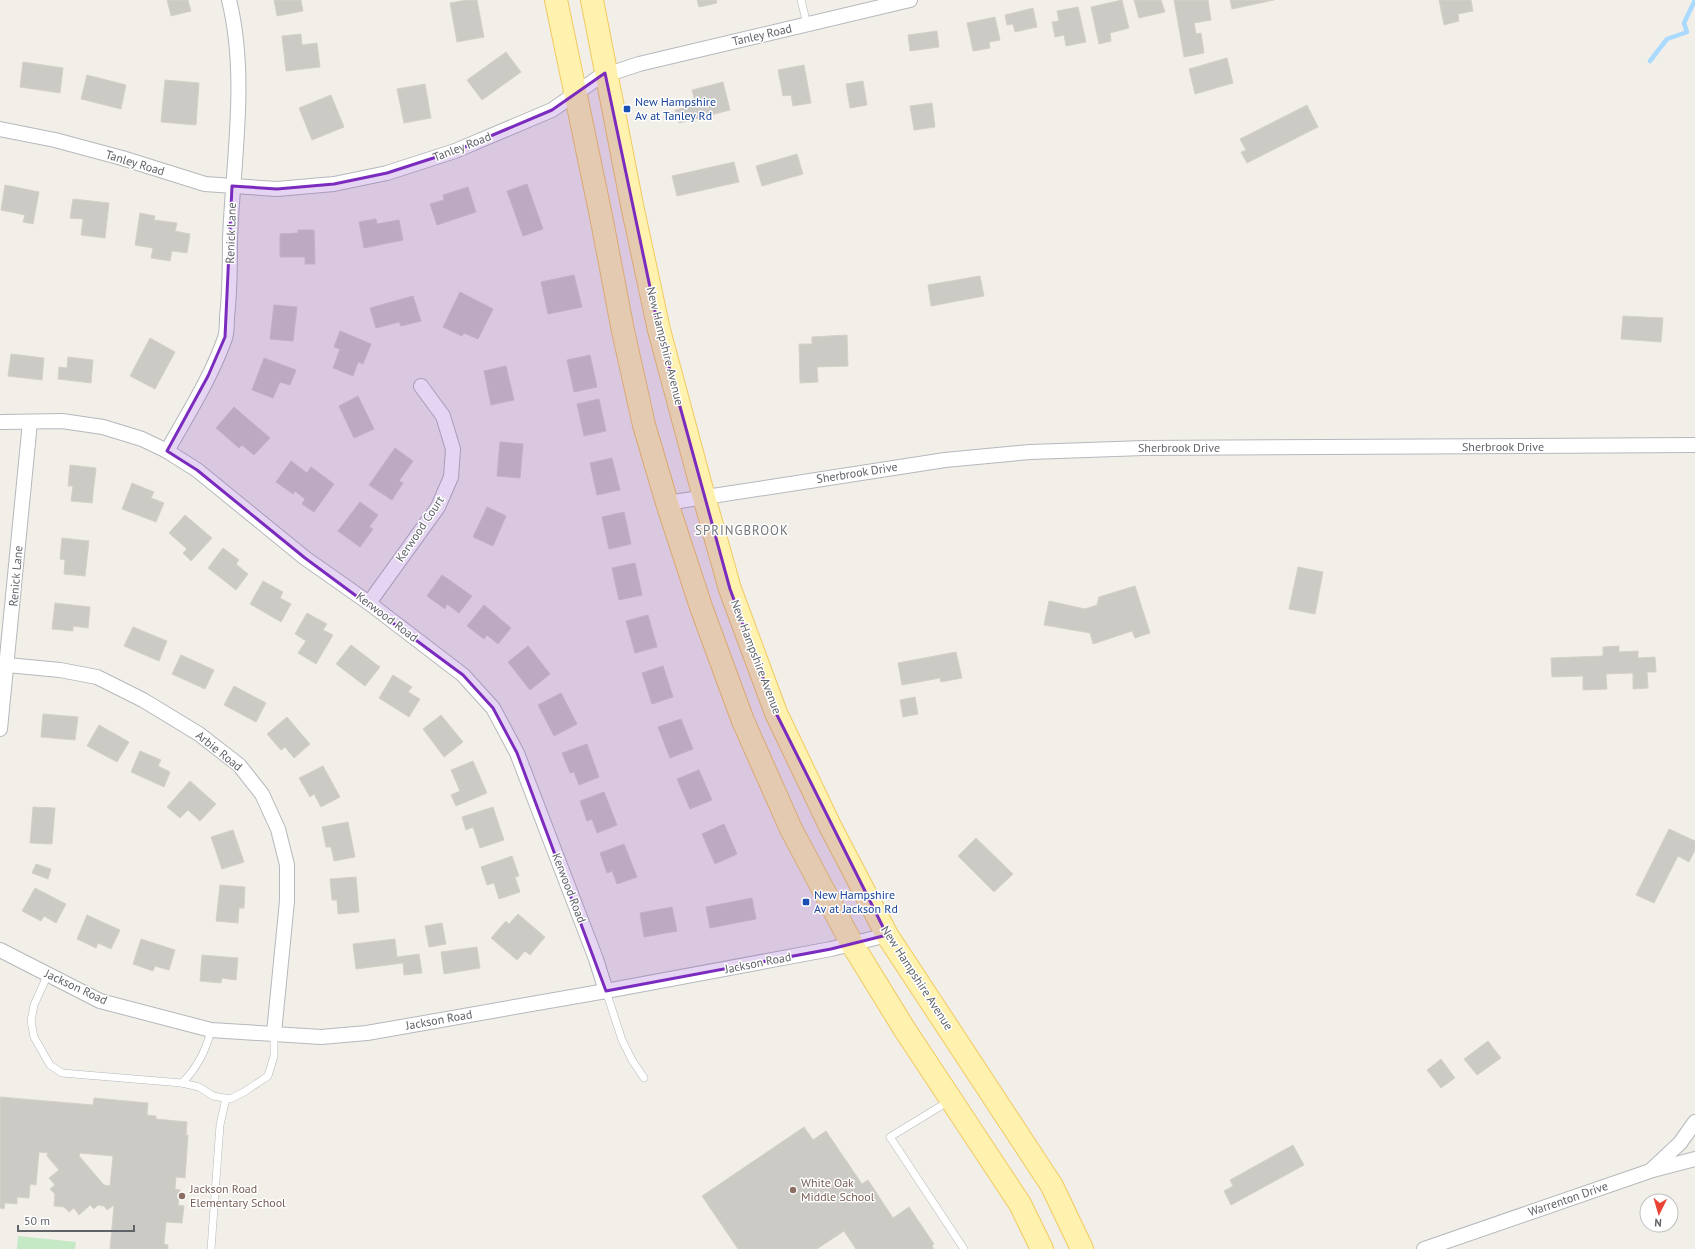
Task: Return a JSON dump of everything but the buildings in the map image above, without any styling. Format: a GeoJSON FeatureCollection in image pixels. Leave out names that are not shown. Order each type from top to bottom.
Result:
{"type":"FeatureCollection","features":[{"type":"Feature","properties":{"kind":"main road"},"geometry":{"type":"LineString","coordinates":[[556,0],[602,220],[623,331],[644,424],[667,503],[701,606],[743,721],[791,829],[852,944],[905,1030],[1020,1204],[1042,1249]]}},
{"type":"Feature","properties":{"kind":"main road","name":"New Hampshire Avenue"},"geometry":{"type":"LineString","coordinates":[[592,0],[605,72],[659,330],[730,589],[776,713],[831,828],[887,935],[1052,1186],[1082,1249]]}},
{"type":"Feature","properties":{"kind":"street","name":"Renick Lane"},"geometry":{"type":"LineString","coordinates":[[167,451],[208,376],[225,337],[229,300],[232,186],[236,150],[238,86],[236,41],[229,0]]}},
{"type":"Feature","properties":{"kind":"street","name":"Tanley Road"},"geometry":{"type":"LineString","coordinates":[[0,130],[55,140],[122,158],[205,184],[277,189],[334,184],[387,173],[455,151],[552,110],[605,72],[618,71],[639,64],[910,0]]}},
{"type":"Feature","properties":{"kind":"street","name":"Kerwood Court"},"geometry":{"type":"LineString","coordinates":[[369,603],[438,507],[451,477],[453,449],[443,416],[421,386]]}},
{"type":"Feature","properties":{"kind":"street","name":"Kerwood Road"},"geometry":{"type":"LineString","coordinates":[[2,422],[62,421],[103,427],[142,438],[167,451],[197,470],[305,558],[369,603],[463,675],[493,708],[517,753],[596,958],[606,991]]}},
{"type":"Feature","properties":{"kind":"street","name":"Renick Lane"},"geometry":{"type":"LineString","coordinates":[[0,729],[30,422]]}},
{"type":"Feature","properties":{"kind":"street","name":"Sherbrook Drive"},"geometry":{"type":"LineString","coordinates":[[667,503],[945,460],[1030,452],[1144,448],[1695,446]]}},
{"type":"Feature","properties":{"kind":"street","name":"Arbie Road"},"geometry":{"type":"LineString","coordinates":[[7,665],[60,670],[98,677],[143,700],[198,734],[239,765],[262,794],[278,829],[287,865],[287,901],[274,1033]]}},
{"type":"Feature","properties":{"kind":"street","name":"Jackson Road"},"geometry":{"type":"LineString","coordinates":[[0,950],[100,1001],[211,1030],[321,1037],[368,1032],[606,991],[852,944],[887,935]]}},
{"type":"Feature","properties":{"kind":"street","name":"Warrenton Drive"},"geometry":{"type":"LineString","coordinates":[[1424,1249],[1650,1170],[1680,1143],[1695,1122]]}},
{"type":"Feature","properties":{"kind":"street"},"geometry":{"type":"LineString","coordinates":[[1650,1170],[1695,1159]]}},
{"type":"Feature","properties":{"kind":"lane"},"geometry":{"type":"LineString","coordinates":[[801,0],[807,24]]}},
{"type":"Feature","properties":{"kind":"lane"},"geometry":{"type":"LineString","coordinates":[[48,974],[34,1005],[31,1021],[34,1037],[50,1065],[62,1073],[182,1083],[199,1087],[213,1096],[230,1098],[244,1092],[268,1076],[274,1056],[274,1033]]}},
{"type":"Feature","properties":{"kind":"lane"},"geometry":{"type":"LineString","coordinates":[[606,991],[622,1040],[632,1060],[644,1078]]}},
{"type":"Feature","properties":{"kind":"lane"},"geometry":{"type":"LineString","coordinates":[[182,1083],[194,1070],[206,1046],[211,1030]]}},
{"type":"Feature","properties":{"kind":"lane"},"geometry":{"type":"LineString","coordinates":[[211,1249],[220,1125],[226,1098]]}},
{"type":"Feature","properties":{"kind":"lane"},"geometry":{"type":"LineString","coordinates":[[951,1100],[890,1137],[964,1249]]}},
{"type":"Feature","properties":{"kind":"highlighted area"},"geometry":{"type":"Polygon","coordinates":[[[605,73],[659,330],[730,589],[776,713],[887,935],[831,949],[606,991],[517,753],[493,708],[463,675],[305,558],[197,470],[167,451],[208,376],[225,337],[232,186],[277,189],[334,184],[387,173],[455,151],[552,110],[605,73]]]}},
{"type":"Feature","properties":{"kind":"green space"},"geometry":{"type":"Polygon","coordinates":[[[18,1236],[76,1242],[75,1249],[17,1249],[18,1236]]]}},
{"type":"Feature","properties":{"kind":"waterway"},"geometry":{"type":"LineString","coordinates":[[1650,61],[1667,39],[1687,32],[1684,23],[1695,0]]}},
{"type":"Feature","properties":{"kind":"place","name":"New Hampshire Av at Tanley Rd"},"geometry":{"type":"Point","coordinates":[627,109]}},
{"type":"Feature","properties":{"kind":"place","name":"New Hampshire Av at Jackson Rd"},"geometry":{"type":"Point","coordinates":[806,902]}},
{"type":"Feature","properties":{"kind":"place","name":"White Oak Middle School"},"geometry":{"type":"Point","coordinates":[793,1190]}},
{"type":"Feature","properties":{"kind":"place","name":"Jackson Road Elementary School"},"geometry":{"type":"Point","coordinates":[182,1196]}},
{"type":"Feature","properties":{"kind":"district","name":"SPRINGBROOK"},"geometry":{"type":"Point","coordinates":[742,530]}}]}
